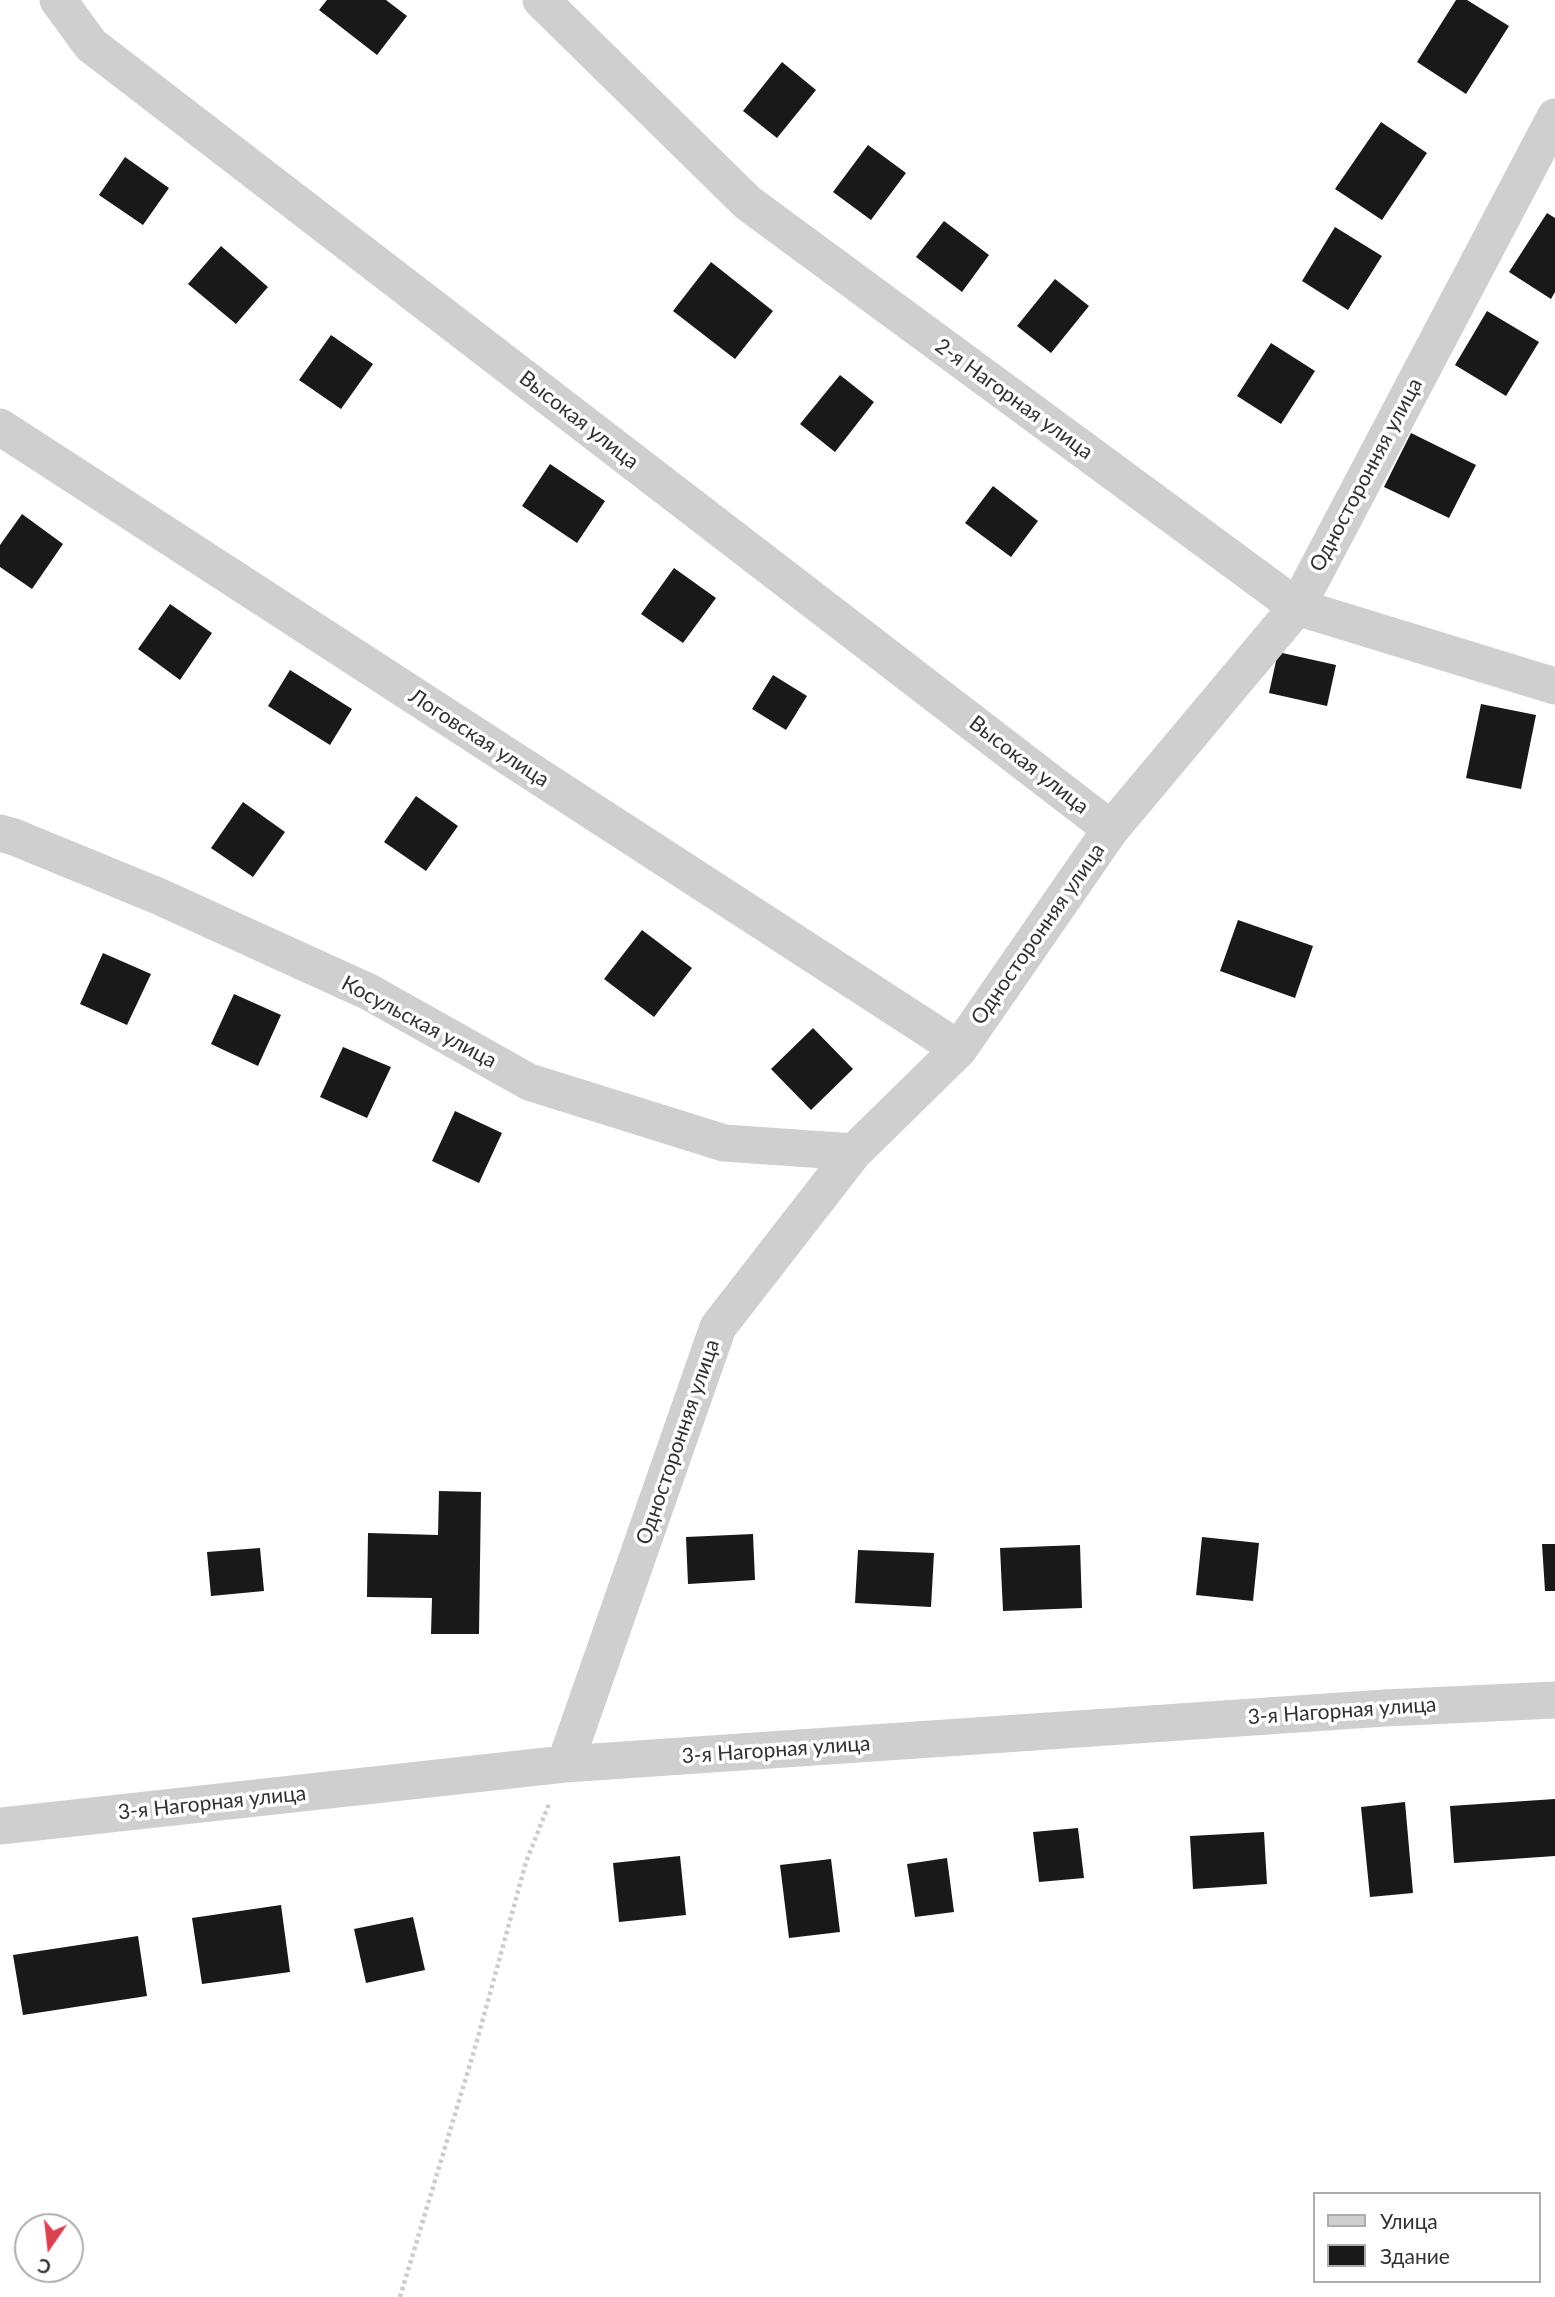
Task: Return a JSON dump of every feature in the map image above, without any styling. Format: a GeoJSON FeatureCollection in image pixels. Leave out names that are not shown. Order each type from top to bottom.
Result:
{"type":"FeatureCollection","features":[{"type":"Feature","properties":{"kind":"street","name":"Высокая улица"},"geometry":{"type":"LineString","coordinates":[[58,0],[91,45],[1111,829]]}},
{"type":"Feature","properties":{"kind":"street","name":"2-я Нагорная улица"},"geometry":{"type":"LineString","coordinates":[[541,0],[748,203],[1297,607],[1555,687]]}},
{"type":"Feature","properties":{"kind":"street","name":"Односторонняя улица"},"geometry":{"type":"LineString","coordinates":[[565,1764],[719,1327],[854,1152],[959,1049],[1111,829],[1297,607],[1555,117]]}},
{"type":"Feature","properties":{"kind":"street","name":"Логовская улица"},"geometry":{"type":"LineString","coordinates":[[0,427],[959,1049]]}},
{"type":"Feature","properties":{"kind":"street","name":"Косульская улица"},"geometry":{"type":"LineString","coordinates":[[0,833],[158,896],[369,992],[529,1082],[724,1143],[854,1152]]}},
{"type":"Feature","properties":{"kind":"street","name":"3-я Нагорная улица"},"geometry":{"type":"LineString","coordinates":[[0,1826],[565,1764],[1385,1708],[1555,1700]]}},
{"type":"Feature","properties":{"kind":"path"},"geometry":{"type":"LineString","coordinates":[[400,2297],[477,2040],[526,1862],[565,1764]]}},
{"type":"Feature","properties":{"kind":"building"},"geometry":{"type":"Polygon","coordinates":[[[327,0],[386,0],[407,16],[377,55],[319,10],[327,0]]]}},
{"type":"Feature","properties":{"kind":"building"},"geometry":{"type":"Polygon","coordinates":[[[1456,0],[1467,0],[1509,26],[1466,94],[1417,62],[1456,0]]]}},
{"type":"Feature","properties":{"kind":"building"},"geometry":{"type":"Polygon","coordinates":[[[782,62],[816,90],[777,138],[743,111],[782,62]]]}},
{"type":"Feature","properties":{"kind":"building"},"geometry":{"type":"Polygon","coordinates":[[[1381,122],[1427,153],[1382,220],[1335,189],[1381,122]]]}},
{"type":"Feature","properties":{"kind":"building"},"geometry":{"type":"Polygon","coordinates":[[[868,145],[906,173],[871,220],[833,192],[868,145]]]}},
{"type":"Feature","properties":{"kind":"building"},"geometry":{"type":"Polygon","coordinates":[[[125,157],[169,188],[143,225],[99,195],[125,157]]]}},
{"type":"Feature","properties":{"kind":"building"},"geometry":{"type":"Polygon","coordinates":[[[1547,213],[1555,218],[1555,292],[1551,299],[1509,272],[1547,213]]]}},
{"type":"Feature","properties":{"kind":"building"},"geometry":{"type":"Polygon","coordinates":[[[944,221],[989,255],[962,292],[916,257],[944,221]]]}},
{"type":"Feature","properties":{"kind":"building"},"geometry":{"type":"Polygon","coordinates":[[[1335,227],[1382,256],[1348,310],[1302,281],[1335,227]]]}},
{"type":"Feature","properties":{"kind":"building"},"geometry":{"type":"Polygon","coordinates":[[[221,246],[268,287],[236,324],[188,284],[221,246]]]}},
{"type":"Feature","properties":{"kind":"building"},"geometry":{"type":"Polygon","coordinates":[[[711,262],[773,311],[735,359],[673,311],[711,262]]]}},
{"type":"Feature","properties":{"kind":"building"},"geometry":{"type":"Polygon","coordinates":[[[1055,279],[1089,306],[1051,353],[1017,326],[1055,279]]]}},
{"type":"Feature","properties":{"kind":"building"},"geometry":{"type":"Polygon","coordinates":[[[1487,311],[1539,342],[1506,396],[1455,365],[1487,311]]]}},
{"type":"Feature","properties":{"kind":"building"},"geometry":{"type":"Polygon","coordinates":[[[331,335],[373,364],[341,409],[299,380],[331,335]]]}},
{"type":"Feature","properties":{"kind":"building"},"geometry":{"type":"Polygon","coordinates":[[[1271,343],[1315,371],[1281,424],[1237,396],[1271,343]]]}},
{"type":"Feature","properties":{"kind":"building"},"geometry":{"type":"Polygon","coordinates":[[[840,375],[874,402],[835,452],[800,424],[840,375]]]}},
{"type":"Feature","properties":{"kind":"building"},"geometry":{"type":"Polygon","coordinates":[[[1411,433],[1476,465],[1449,518],[1384,487],[1411,433]]]}},
{"type":"Feature","properties":{"kind":"building"},"geometry":{"type":"Polygon","coordinates":[[[550,464],[605,501],[577,543],[522,506],[550,464]]]}},
{"type":"Feature","properties":{"kind":"building"},"geometry":{"type":"Polygon","coordinates":[[[993,486],[1038,521],[1011,557],[965,523],[993,486]]]}},
{"type":"Feature","properties":{"kind":"building"},"geometry":{"type":"Polygon","coordinates":[[[22,514],[63,544],[32,589],[0,567],[0,545],[22,514]]]}},
{"type":"Feature","properties":{"kind":"building"},"geometry":{"type":"Polygon","coordinates":[[[674,568],[716,598],[683,643],[641,614],[674,568]]]}},
{"type":"Feature","properties":{"kind":"building"},"geometry":{"type":"Polygon","coordinates":[[[170,604],[212,633],[180,680],[138,649],[170,604]]]}},
{"type":"Feature","properties":{"kind":"building"},"geometry":{"type":"Polygon","coordinates":[[[1278,652],[1336,665],[1327,706],[1269,693],[1278,652]]]}},
{"type":"Feature","properties":{"kind":"building"},"geometry":{"type":"Polygon","coordinates":[[[290,670],[352,709],[330,745],[268,706],[290,670]]]}},
{"type":"Feature","properties":{"kind":"building"},"geometry":{"type":"Polygon","coordinates":[[[773,675],[807,696],[786,730],[752,709],[773,675]]]}},
{"type":"Feature","properties":{"kind":"building"},"geometry":{"type":"Polygon","coordinates":[[[1481,704],[1536,715],[1521,789],[1466,778],[1481,704]]]}},
{"type":"Feature","properties":{"kind":"building"},"geometry":{"type":"Polygon","coordinates":[[[416,796],[458,826],[426,871],[384,842],[416,796]]]}},
{"type":"Feature","properties":{"kind":"building"},"geometry":{"type":"Polygon","coordinates":[[[243,802],[285,832],[253,877],[211,848],[243,802]]]}},
{"type":"Feature","properties":{"kind":"building"},"geometry":{"type":"Polygon","coordinates":[[[1238,920],[1313,946],[1295,998],[1220,971],[1238,920]]]}},
{"type":"Feature","properties":{"kind":"building"},"geometry":{"type":"Polygon","coordinates":[[[642,930],[692,968],[654,1017],[604,979],[642,930]]]}},
{"type":"Feature","properties":{"kind":"building"},"geometry":{"type":"Polygon","coordinates":[[[103,953],[151,974],[127,1025],[80,1004],[103,953]]]}},
{"type":"Feature","properties":{"kind":"building"},"geometry":{"type":"Polygon","coordinates":[[[234,994],[281,1015],[258,1066],[211,1044],[234,994]]]}},
{"type":"Feature","properties":{"kind":"building"},"geometry":{"type":"Polygon","coordinates":[[[813,1028],[853,1069],[811,1110],[771,1069],[813,1028]]]}},
{"type":"Feature","properties":{"kind":"building"},"geometry":{"type":"Polygon","coordinates":[[[343,1047],[391,1067],[367,1118],[320,1097],[343,1047]]]}},
{"type":"Feature","properties":{"kind":"building"},"geometry":{"type":"Polygon","coordinates":[[[455,1111],[502,1133],[479,1183],[432,1161],[455,1111]]]}},
{"type":"Feature","properties":{"kind":"building"},"geometry":{"type":"Polygon","coordinates":[[[439,1491],[481,1492],[479,1634],[431,1634],[432,1598],[367,1597],[368,1533],[438,1535],[439,1491]]]}},
{"type":"Feature","properties":{"kind":"building"},"geometry":{"type":"Polygon","coordinates":[[[753,1534],[755,1580],[688,1584],[686,1537],[753,1534]]]}},
{"type":"Feature","properties":{"kind":"building"},"geometry":{"type":"Polygon","coordinates":[[[1202,1537],[1259,1543],[1253,1601],[1196,1595],[1202,1537]]]}},
{"type":"Feature","properties":{"kind":"building"},"geometry":{"type":"Polygon","coordinates":[[[1542,1544],[1555,1544],[1555,1591],[1545,1591],[1542,1544]]]}},
{"type":"Feature","properties":{"kind":"building"},"geometry":{"type":"Polygon","coordinates":[[[1080,1545],[1082,1608],[1003,1611],[1000,1548],[1080,1545]]]}},
{"type":"Feature","properties":{"kind":"building"},"geometry":{"type":"Polygon","coordinates":[[[260,1548],[264,1591],[211,1596],[207,1552],[260,1548]]]}},
{"type":"Feature","properties":{"kind":"building"},"geometry":{"type":"Polygon","coordinates":[[[858,1550],[934,1553],[931,1607],[855,1603],[858,1550]]]}},
{"type":"Feature","properties":{"kind":"building"},"geometry":{"type":"Polygon","coordinates":[[[1555,1799],[1555,1856],[1454,1863],[1450,1806],[1555,1799]]]}},
{"type":"Feature","properties":{"kind":"building"},"geometry":{"type":"Polygon","coordinates":[[[1405,1802],[1413,1893],[1370,1897],[1361,1807],[1405,1802]]]}},
{"type":"Feature","properties":{"kind":"building"},"geometry":{"type":"Polygon","coordinates":[[[1078,1828],[1084,1878],[1039,1882],[1033,1832],[1078,1828]]]}},
{"type":"Feature","properties":{"kind":"building"},"geometry":{"type":"Polygon","coordinates":[[[1264,1832],[1267,1884],[1193,1889],[1190,1836],[1264,1832]]]}},
{"type":"Feature","properties":{"kind":"building"},"geometry":{"type":"Polygon","coordinates":[[[680,1856],[686,1915],[619,1922],[613,1863],[680,1856]]]}},
{"type":"Feature","properties":{"kind":"building"},"geometry":{"type":"Polygon","coordinates":[[[947,1858],[954,1912],[915,1917],[907,1864],[947,1858]]]}},
{"type":"Feature","properties":{"kind":"building"},"geometry":{"type":"Polygon","coordinates":[[[831,1859],[840,1932],[789,1938],[780,1865],[831,1859]]]}},
{"type":"Feature","properties":{"kind":"building"},"geometry":{"type":"Polygon","coordinates":[[[281,1905],[290,1972],[202,1984],[192,1918],[281,1905]]]}},
{"type":"Feature","properties":{"kind":"building"},"geometry":{"type":"Polygon","coordinates":[[[413,1917],[425,1970],[366,1983],[354,1929],[413,1917]]]}},
{"type":"Feature","properties":{"kind":"building"},"geometry":{"type":"Polygon","coordinates":[[[138,1936],[147,1996],[23,2015],[13,1955],[138,1936]]]}}]}
